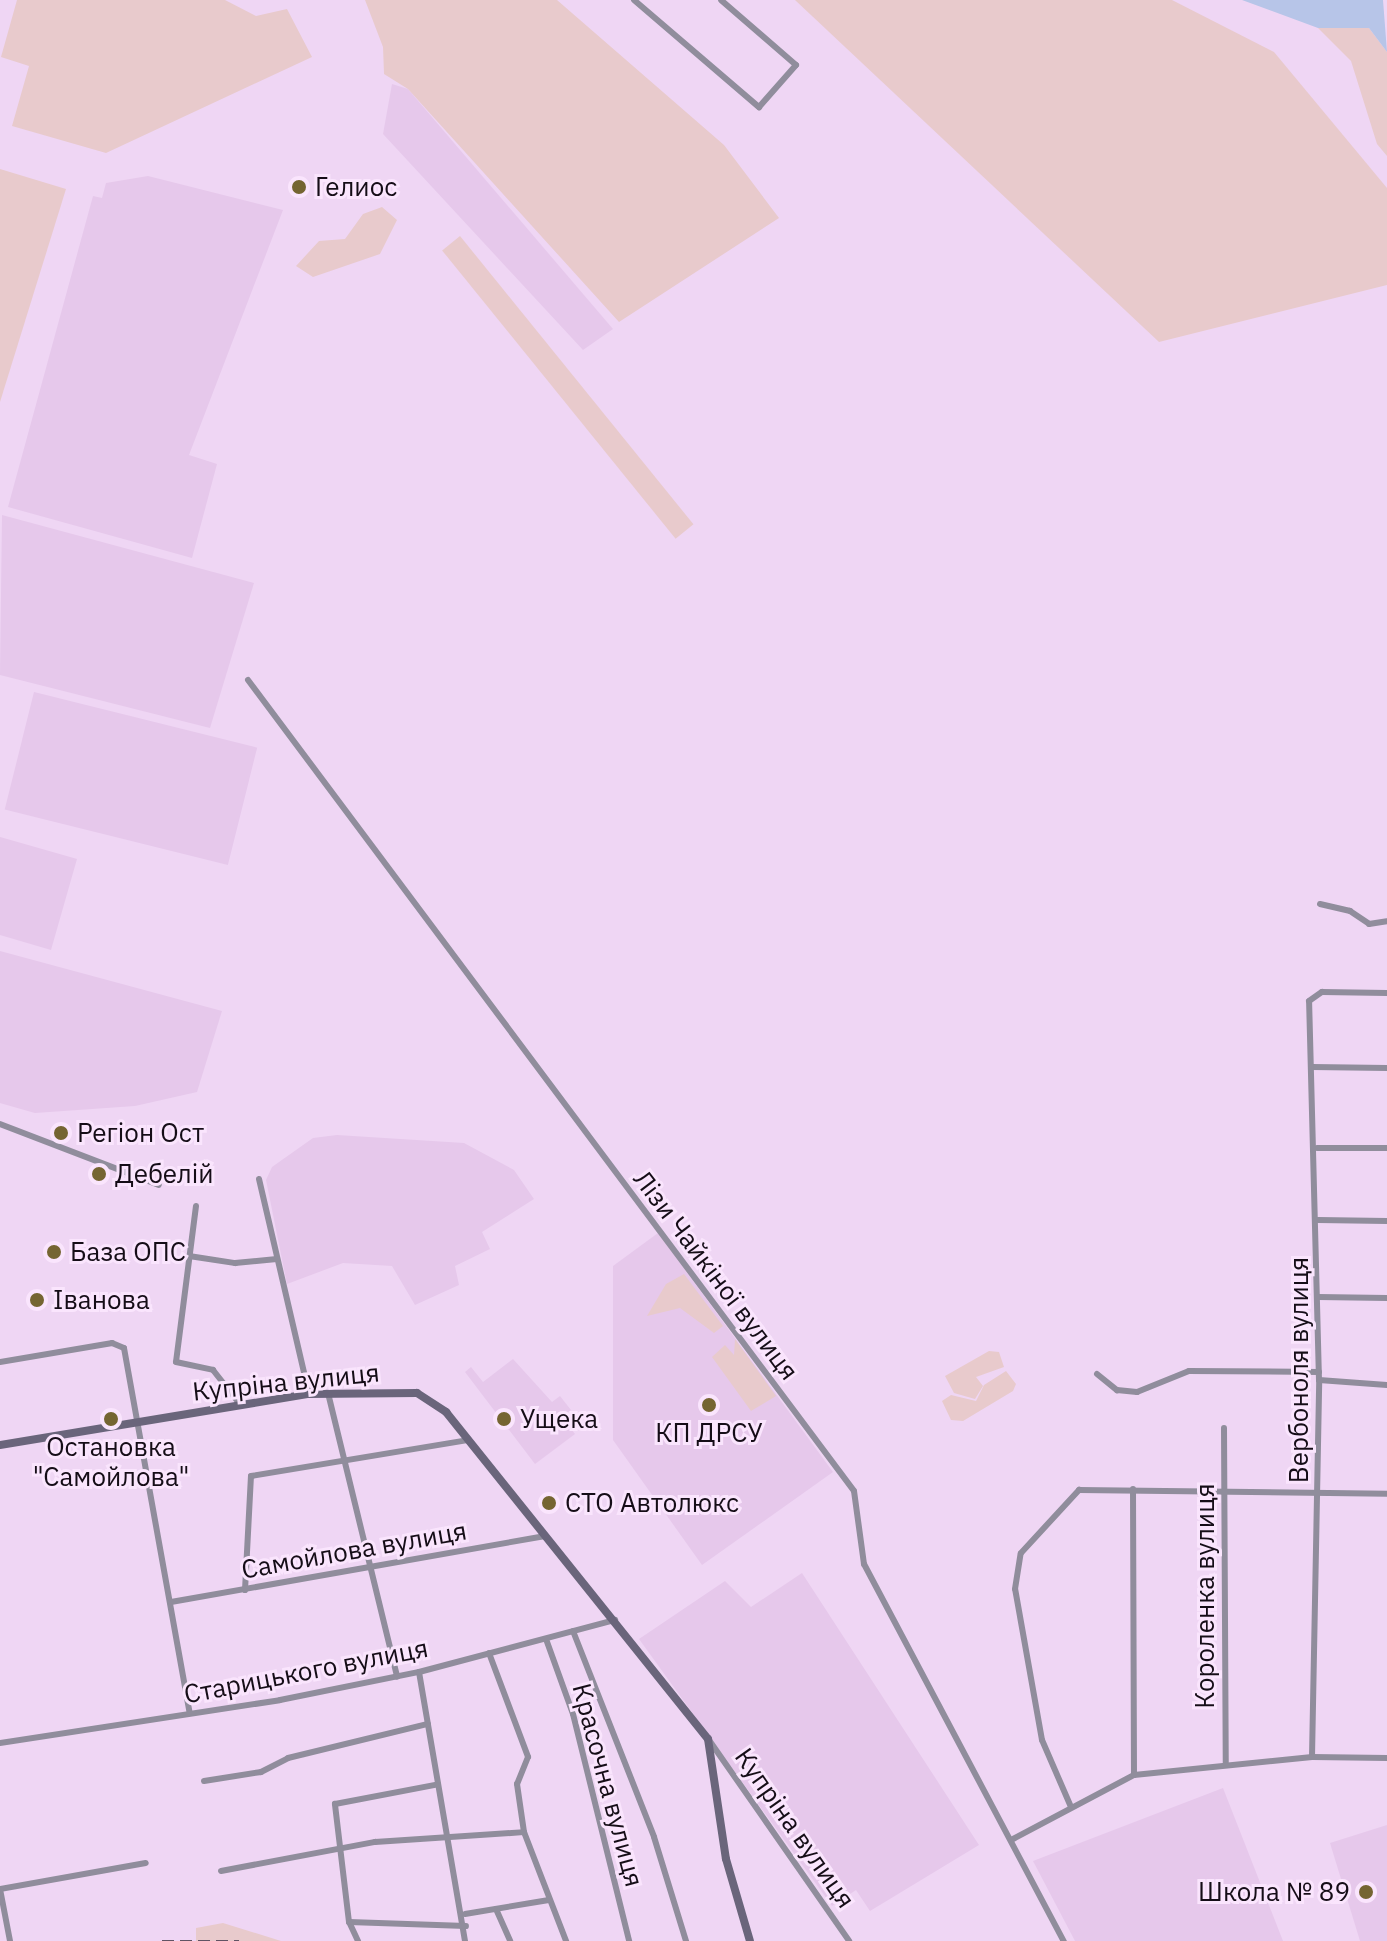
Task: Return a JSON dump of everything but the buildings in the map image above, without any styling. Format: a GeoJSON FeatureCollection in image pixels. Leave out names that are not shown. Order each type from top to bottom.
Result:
{"type":"FeatureCollection","features":[{"type":"Feature","properties":{"kind":"main road","name":"Купріна вулиця"},"geometry":{"type":"LineString","coordinates":[[0,1445],[239,1403],[309,1394],[417,1393],[446,1412],[708,1739],[726,1859],[750,1941]]}},
{"type":"Feature","properties":{"kind":"street"},"geometry":{"type":"LineString","coordinates":[[634,0],[759,107],[796,65],[721,0]]}},
{"type":"Feature","properties":{"kind":"street","name":"Лізи Чайкіної вулиця"},"geometry":{"type":"LineString","coordinates":[[248,680],[854,1491],[864,1564],[1013,1839],[1064,1941]]}},
{"type":"Feature","properties":{"kind":"street"},"geometry":{"type":"LineString","coordinates":[[1320,904],[1350,911],[1369,924],[1387,921]]}},
{"type":"Feature","properties":{"kind":"street","name":"Вербоноля вулиця"},"geometry":{"type":"LineString","coordinates":[[1312,1757],[1320,1492],[1317,1148],[1309,1001],[1322,992],[1387,993]]}},
{"type":"Feature","properties":{"kind":"street"},"geometry":{"type":"LineString","coordinates":[[1312,1067],[1387,1068]]}},
{"type":"Feature","properties":{"kind":"street"},"geometry":{"type":"LineString","coordinates":[[0,1124],[159,1185]]}},
{"type":"Feature","properties":{"kind":"street"},"geometry":{"type":"LineString","coordinates":[[1317,1148],[1387,1148]]}},
{"type":"Feature","properties":{"kind":"street"},"geometry":{"type":"LineString","coordinates":[[259,1179],[309,1394]]}},
{"type":"Feature","properties":{"kind":"street"},"geometry":{"type":"LineString","coordinates":[[196,1206],[176,1362],[213,1370],[239,1403]]}},
{"type":"Feature","properties":{"kind":"street"},"geometry":{"type":"LineString","coordinates":[[1318,1220],[1387,1221]]}},
{"type":"Feature","properties":{"kind":"street"},"geometry":{"type":"LineString","coordinates":[[189,1256],[235,1263],[277,1259]]}},
{"type":"Feature","properties":{"kind":"street"},"geometry":{"type":"LineString","coordinates":[[1318,1297],[1387,1298]]}},
{"type":"Feature","properties":{"kind":"street"},"geometry":{"type":"LineString","coordinates":[[0,1362],[112,1343],[124,1348],[190,1713]]}},
{"type":"Feature","properties":{"kind":"street"},"geometry":{"type":"LineString","coordinates":[[1097,1374],[1117,1390],[1137,1392],[1189,1371],[1319,1376],[1387,1385]]}},
{"type":"Feature","properties":{"kind":"street"},"geometry":{"type":"LineString","coordinates":[[328,1393],[397,1677]]}},
{"type":"Feature","properties":{"kind":"street","name":"Короленка вулиця"},"geometry":{"type":"LineString","coordinates":[[1224,1428],[1226,1763]]}},
{"type":"Feature","properties":{"kind":"street"},"geometry":{"type":"LineString","coordinates":[[245,1590],[251,1476],[469,1440]]}},
{"type":"Feature","properties":{"kind":"street"},"geometry":{"type":"LineString","coordinates":[[1133,1489],[1134,1775]]}},
{"type":"Feature","properties":{"kind":"street"},"geometry":{"type":"LineString","coordinates":[[1071,1807],[1042,1740],[1015,1589],[1021,1553],[1079,1490],[1387,1494]]}},
{"type":"Feature","properties":{"kind":"street","name":"Самойлова вулиця"},"geometry":{"type":"LineString","coordinates":[[171,1602],[372,1570],[545,1536]]}},
{"type":"Feature","properties":{"kind":"street","name":"Старицького вулиця"},"geometry":{"type":"LineString","coordinates":[[0,1743],[397,1677],[615,1620]]}},
{"type":"Feature","properties":{"kind":"street"},"geometry":{"type":"LineString","coordinates":[[573,1631],[654,1837],[686,1941]]}},
{"type":"Feature","properties":{"kind":"street","name":"Красочна вулиця"},"geometry":{"type":"LineString","coordinates":[[546,1639],[573,1714],[629,1941]]}},
{"type":"Feature","properties":{"kind":"street"},"geometry":{"type":"LineString","coordinates":[[489,1653],[528,1757],[529,1769],[517,1784],[524,1832],[566,1941]]}},
{"type":"Feature","properties":{"kind":"street"},"geometry":{"type":"LineString","coordinates":[[419,1672],[453,1884],[465,1914],[465,1941]]}},
{"type":"Feature","properties":{"kind":"street"},"geometry":{"type":"LineString","coordinates":[[204,1781],[261,1772],[288,1758],[428,1724]]}},
{"type":"Feature","properties":{"kind":"street","name":"Купріна вулиця"},"geometry":{"type":"LineString","coordinates":[[708,1739],[849,1941]]}},
{"type":"Feature","properties":{"kind":"street"},"geometry":{"type":"LineString","coordinates":[[1013,1839],[1134,1775],[1226,1763],[1312,1757],[1387,1758]]}},
{"type":"Feature","properties":{"kind":"street"},"geometry":{"type":"LineString","coordinates":[[358,1941],[349,1922],[345,1851],[335,1804],[435,1785]]}},
{"type":"Feature","properties":{"kind":"street"},"geometry":{"type":"LineString","coordinates":[[221,1871],[345,1851],[375,1842],[447,1840],[524,1832]]}},
{"type":"Feature","properties":{"kind":"street"},"geometry":{"type":"LineString","coordinates":[[10,1941],[0,1889],[146,1863]]}},
{"type":"Feature","properties":{"kind":"street"},"geometry":{"type":"LineString","coordinates":[[465,1914],[549,1900]]}},
{"type":"Feature","properties":{"kind":"street"},"geometry":{"type":"LineString","coordinates":[[496,1909],[510,1941]]}},
{"type":"Feature","properties":{"kind":"street"},"geometry":{"type":"LineString","coordinates":[[349,1922],[466,1926]]}},
{"type":"Feature","properties":{"kind":"shaded area"},"geometry":{"type":"Polygon","coordinates":[[[17,0],[225,0],[256,16],[287,9],[312,57],[106,153],[12,126],[29,66],[1,57],[17,0]]]}},
{"type":"Feature","properties":{"kind":"shaded area"},"geometry":{"type":"Polygon","coordinates":[[[365,0],[557,0],[724,145],[779,218],[619,322],[408,89],[384,74],[383,47],[365,0]]]}},
{"type":"Feature","properties":{"kind":"shaded area"},"geometry":{"type":"Polygon","coordinates":[[[795,0],[1172,0],[1274,52],[1387,188],[1387,285],[1159,342],[795,0]]]}},
{"type":"Feature","properties":{"kind":"shaded area"},"geometry":{"type":"Polygon","coordinates":[[[1318,28],[1369,28],[1387,52],[1387,156],[1377,144],[1351,61],[1318,28]]]}},
{"type":"Feature","properties":{"kind":"shaded area"},"geometry":{"type":"Polygon","coordinates":[[[392,84],[408,89],[613,329],[583,350],[383,134],[392,84]]]}},
{"type":"Feature","properties":{"kind":"shaded area"},"geometry":{"type":"Polygon","coordinates":[[[0,169],[66,189],[0,402],[0,169]]]}},
{"type":"Feature","properties":{"kind":"shaded area"},"geometry":{"type":"Polygon","coordinates":[[[148,176],[283,210],[189,455],[217,464],[192,558],[8,507],[93,196],[102,198],[106,183],[148,176]]]}},
{"type":"Feature","properties":{"kind":"shaded area"},"geometry":{"type":"Polygon","coordinates":[[[382,207],[397,220],[380,254],[313,277],[296,266],[319,241],[345,239],[363,214],[382,207]]]}},
{"type":"Feature","properties":{"kind":"shaded area"},"geometry":{"type":"Polygon","coordinates":[[[460,236],[693,524],[676,539],[442,250],[460,236]]]}},
{"type":"Feature","properties":{"kind":"shaded area"},"geometry":{"type":"Polygon","coordinates":[[[2,515],[254,583],[210,728],[0,675],[2,515]]]}},
{"type":"Feature","properties":{"kind":"shaded area"},"geometry":{"type":"Polygon","coordinates":[[[34,692],[257,748],[228,865],[5,809],[34,692]]]}},
{"type":"Feature","properties":{"kind":"shaded area"},"geometry":{"type":"Polygon","coordinates":[[[0,837],[77,859],[51,950],[0,935],[0,837]]]}},
{"type":"Feature","properties":{"kind":"shaded area"},"geometry":{"type":"Polygon","coordinates":[[[0,951],[222,1011],[197,1092],[135,1106],[35,1113],[0,1103],[0,951]]]}},
{"type":"Feature","properties":{"kind":"shaded area"},"geometry":{"type":"Polygon","coordinates":[[[337,1135],[464,1143],[514,1170],[534,1199],[482,1232],[490,1249],[455,1266],[459,1285],[415,1305],[392,1266],[343,1263],[287,1284],[266,1180],[272,1167],[313,1138],[337,1135]]]}},
{"type":"Feature","properties":{"kind":"shaded area"},"geometry":{"type":"Polygon","coordinates":[[[658,1233],[833,1472],[702,1565],[613,1440],[613,1266],[658,1233]]]}},
{"type":"Feature","properties":{"kind":"shaded area"},"geometry":{"type":"Polygon","coordinates":[[[684,1274],[723,1326],[714,1333],[680,1308],[647,1316],[666,1284],[684,1274]]]}},
{"type":"Feature","properties":{"kind":"shaded area"},"geometry":{"type":"Polygon","coordinates":[[[735,1339],[776,1396],[751,1411],[712,1357],[725,1345],[734,1355],[735,1339]]]}},
{"type":"Feature","properties":{"kind":"shaded area"},"geometry":{"type":"Polygon","coordinates":[[[989,1351],[999,1352],[1004,1367],[976,1377],[983,1386],[975,1399],[954,1393],[945,1376],[989,1351]]]}},
{"type":"Feature","properties":{"kind":"shaded area"},"geometry":{"type":"Polygon","coordinates":[[[513,1359],[552,1402],[560,1396],[571,1410],[562,1417],[575,1434],[535,1464],[465,1372],[471,1367],[483,1382],[513,1359]]]}},
{"type":"Feature","properties":{"kind":"shaded area"},"geometry":{"type":"Polygon","coordinates":[[[1006,1371],[1016,1384],[1013,1391],[963,1421],[951,1420],[942,1401],[951,1395],[976,1401],[984,1385],[1006,1371]]]}},
{"type":"Feature","properties":{"kind":"shaded area"},"geometry":{"type":"Polygon","coordinates":[[[802,1573],[979,1845],[870,1911],[856,1890],[832,1906],[639,1639],[725,1581],[751,1607],[802,1573]]]}},
{"type":"Feature","properties":{"kind":"shaded area"},"geometry":{"type":"Polygon","coordinates":[[[1223,1788],[1283,1941],[1075,1941],[1033,1861],[1223,1788]]]}},
{"type":"Feature","properties":{"kind":"shaded area","name":"Школа № 89"},"geometry":{"type":"Polygon","coordinates":[[[1387,1825],[1387,1941],[1360,1941],[1330,1843],[1387,1825]]]}},
{"type":"Feature","properties":{"kind":"shaded area"},"geometry":{"type":"Polygon","coordinates":[[[223,1923],[281,1941],[196,1941],[196,1928],[223,1923]]]}},
{"type":"Feature","properties":{"kind":"water"},"geometry":{"type":"Polygon","coordinates":[[[1242,0],[1383,0],[1387,52],[1369,28],[1318,28],[1242,0]]]}},
{"type":"Feature","properties":{"kind":"railway"},"geometry":{"type":"LineString","coordinates":[[162,1941],[239,1941]]}},
{"type":"Feature","properties":{"kind":"place","name":"Гелиос"},"geometry":{"type":"Point","coordinates":[299,187]}},
{"type":"Feature","properties":{"kind":"place","name":"Регіон Ост"},"geometry":{"type":"Point","coordinates":[61,1133]}},
{"type":"Feature","properties":{"kind":"place","name":"Дебелій"},"geometry":{"type":"Point","coordinates":[99,1174]}},
{"type":"Feature","properties":{"kind":"place","name":"База ОПС"},"geometry":{"type":"Point","coordinates":[54,1252]}},
{"type":"Feature","properties":{"kind":"place","name":"Іванова"},"geometry":{"type":"Point","coordinates":[37,1300]}},
{"type":"Feature","properties":{"kind":"place","name":"КП ДРСУ"},"geometry":{"type":"Point","coordinates":[709,1405]}},
{"type":"Feature","properties":{"kind":"place","name":"Остановка \"Самойлова\""},"geometry":{"type":"Point","coordinates":[111,1419]}},
{"type":"Feature","properties":{"kind":"place","name":"Ущека"},"geometry":{"type":"Point","coordinates":[504,1419]}},
{"type":"Feature","properties":{"kind":"place","name":"СТО Автолюкс"},"geometry":{"type":"Point","coordinates":[549,1503]}},
{"type":"Feature","properties":{"kind":"place","name":"Школа № 89"},"geometry":{"type":"Point","coordinates":[1366,1892]}}]}
